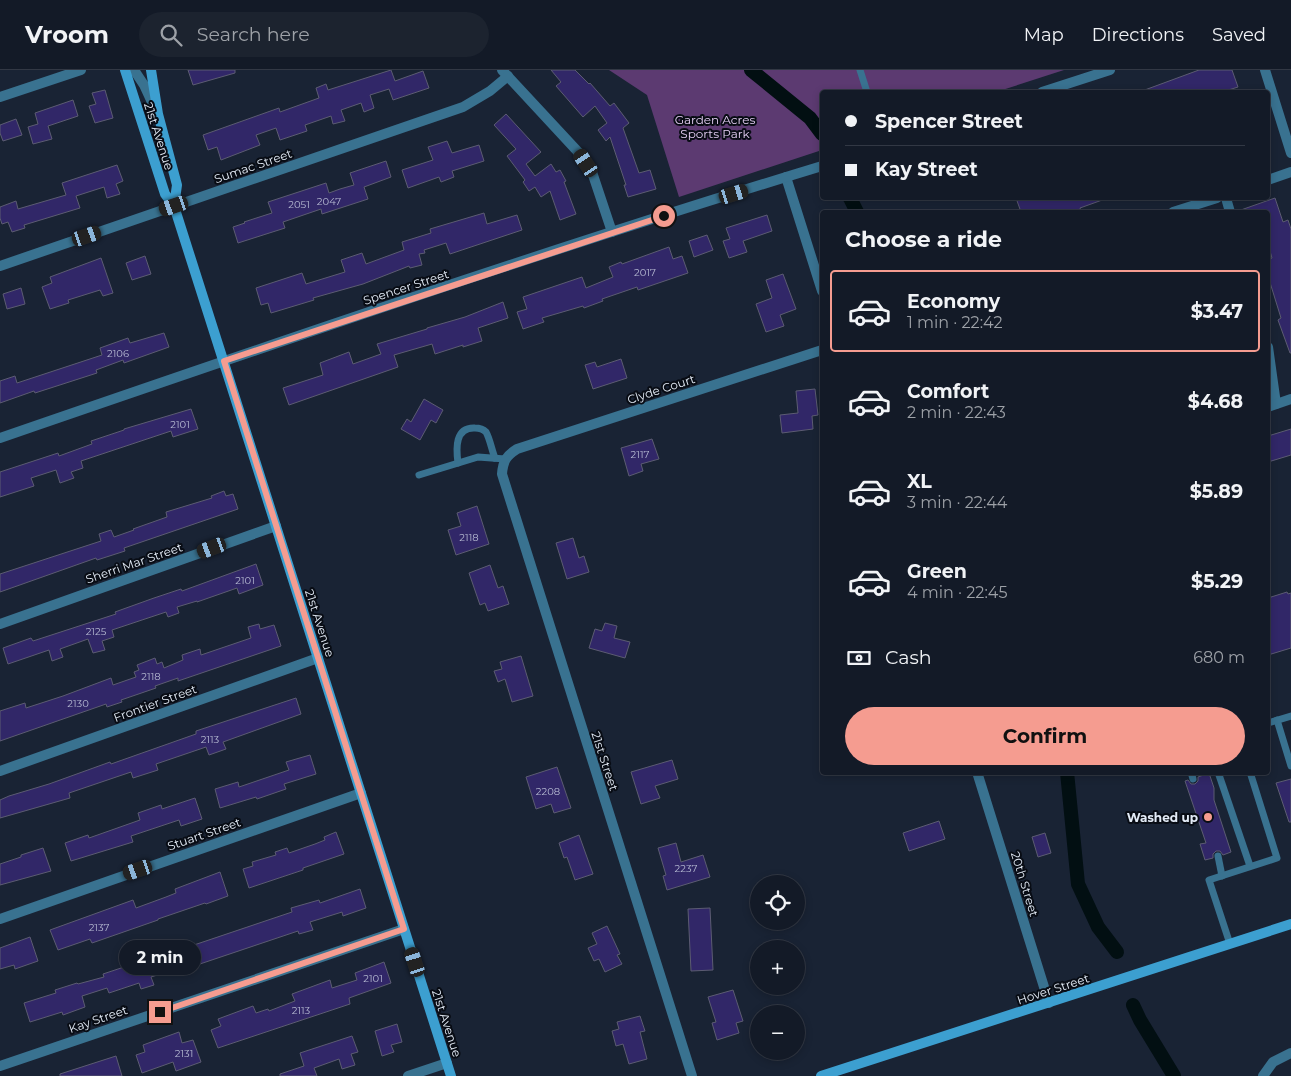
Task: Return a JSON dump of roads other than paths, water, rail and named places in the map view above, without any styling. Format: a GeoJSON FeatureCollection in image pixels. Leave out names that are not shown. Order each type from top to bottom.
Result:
{"type":"FeatureCollection","features":[{"type":"Feature","properties":{"kind":"street"},"geometry":{"type":"LineString","coordinates":[[0,97],[81,70]]}},
{"type":"Feature","properties":{"kind":"street","name":"21st Avenue"},"geometry":{"type":"LineString","coordinates":[[126,70],[165,194],[174,206],[451,1076]]}},
{"type":"Feature","properties":{"kind":"street"},"geometry":{"type":"LineString","coordinates":[[134,70],[144,85],[158,114]]}},
{"type":"Feature","properties":{"kind":"street","name":"21st Avenue"},"geometry":{"type":"LineString","coordinates":[[151,70],[158,114],[177,185],[174,206]]}},
{"type":"Feature","properties":{"kind":"street"},"geometry":{"type":"LineString","coordinates":[[1048,90],[1110,70]]}},
{"type":"Feature","properties":{"kind":"street"},"geometry":{"type":"LineString","coordinates":[[1265,70],[1291,153]]}},
{"type":"Feature","properties":{"kind":"street"},"geometry":{"type":"LineString","coordinates":[[505,73],[580,154],[592,172],[612,232]]}},
{"type":"Feature","properties":{"kind":"street","name":"Sumac Street"},"geometry":{"type":"LineString","coordinates":[[0,266],[463,107],[490,92],[505,73]]}},
{"type":"Feature","properties":{"kind":"street","name":"Spencer Street"},"geometry":{"type":"LineString","coordinates":[[0,438],[224,361],[612,232],[820,167]]}},
{"type":"Feature","properties":{"kind":"street"},"geometry":{"type":"LineString","coordinates":[[1270,179],[1291,172]]}},
{"type":"Feature","properties":{"kind":"street"},"geometry":{"type":"LineString","coordinates":[[786,178],[820,285]]}},
{"type":"Feature","properties":{"kind":"street"},"geometry":{"type":"LineString","coordinates":[[1179,210],[1211,200]]}},
{"type":"Feature","properties":{"kind":"street","name":"Clyde Court"},"geometry":{"type":"LineString","coordinates":[[503,457],[517,449],[820,351]]}},
{"type":"Feature","properties":{"kind":"street"},"geometry":{"type":"LineString","coordinates":[[1270,376],[1272,405],[1291,399]]}},
{"type":"Feature","properties":{"kind":"street","name":"21st Street"},"geometry":{"type":"LineString","coordinates":[[503,457],[502,474],[692,1076]]}},
{"type":"Feature","properties":{"kind":"street","name":"Sherri Mar Street"},"geometry":{"type":"LineString","coordinates":[[0,624],[276,526]]}},
{"type":"Feature","properties":{"kind":"street","name":"Frontier Street"},"geometry":{"type":"LineString","coordinates":[[0,771],[318,658]]}},
{"type":"Feature","properties":{"kind":"street","name":"20th Street"},"geometry":{"type":"LineString","coordinates":[[978,775],[1049,1003]]}},
{"type":"Feature","properties":{"kind":"street","name":"Stuart Street"},"geometry":{"type":"LineString","coordinates":[[0,919],[361,793]]}},
{"type":"Feature","properties":{"kind":"street","name":"Hover Street"},"geometry":{"type":"LineString","coordinates":[[821,1076],[1291,924]]}},
{"type":"Feature","properties":{"kind":"street","name":"Kay Street"},"geometry":{"type":"LineString","coordinates":[[0,1066],[404,929]]}},
{"type":"Feature","properties":{"kind":"street"},"geometry":{"type":"LineString","coordinates":[[1263,1076],[1273,1062],[1291,1053]]}},
{"type":"Feature","properties":{"kind":"street"},"geometry":{"type":"LineString","coordinates":[[408,1076],[447,1063]]}},
{"type":"Feature","properties":{"kind":"lane"},"geometry":{"type":"LineString","coordinates":[[860,70],[866,90]]}},
{"type":"Feature","properties":{"kind":"lane"},"geometry":{"type":"LineString","coordinates":[[458,463],[456,448],[459,435],[468,428],[478,428],[486,432],[503,457]]}},
{"type":"Feature","properties":{"kind":"lane"},"geometry":{"type":"LineString","coordinates":[[419,475],[478,457],[503,457]]}},
{"type":"Feature","properties":{"kind":"lane"},"geometry":{"type":"LineString","coordinates":[[1270,722],[1291,716]]}},
{"type":"Feature","properties":{"kind":"lane"},"geometry":{"type":"LineString","coordinates":[[1277,720],[1291,766]]}},
{"type":"Feature","properties":{"kind":"lane"},"geometry":{"type":"LineString","coordinates":[[1219,775],[1250,866]]}},
{"type":"Feature","properties":{"kind":"lane"},"geometry":{"type":"LineString","coordinates":[[1230,944],[1209,880],[1277,858],[1251,775]]}},
{"type":"Feature","properties":{"kind":"lane"},"geometry":{"type":"LineString","coordinates":[[1218,856],[1222,876]]}},
{"type":"Feature","properties":{"kind":"waterway"},"geometry":{"type":"LineString","coordinates":[[751,70],[810,118],[820,131]]}},
{"type":"Feature","properties":{"kind":"waterway"},"geometry":{"type":"LineString","coordinates":[[851,200],[856,210]]}},
{"type":"Feature","properties":{"kind":"waterway"},"geometry":{"type":"LineString","coordinates":[[1067,775],[1078,884],[1098,927],[1117,952]]}},
{"type":"Feature","properties":{"kind":"waterway"},"geometry":{"type":"LineString","coordinates":[[1133,1005],[1174,1076]]}},
{"type":"Feature","properties":{"kind":"place","name":"Washed up"},"geometry":{"type":"Point","coordinates":[1208,817]}},
{"type":"Feature","properties":{"kind":"park label","name":"Garden Acres Sports Park"},"geometry":{"type":"Point","coordinates":[715,126]}}]}
